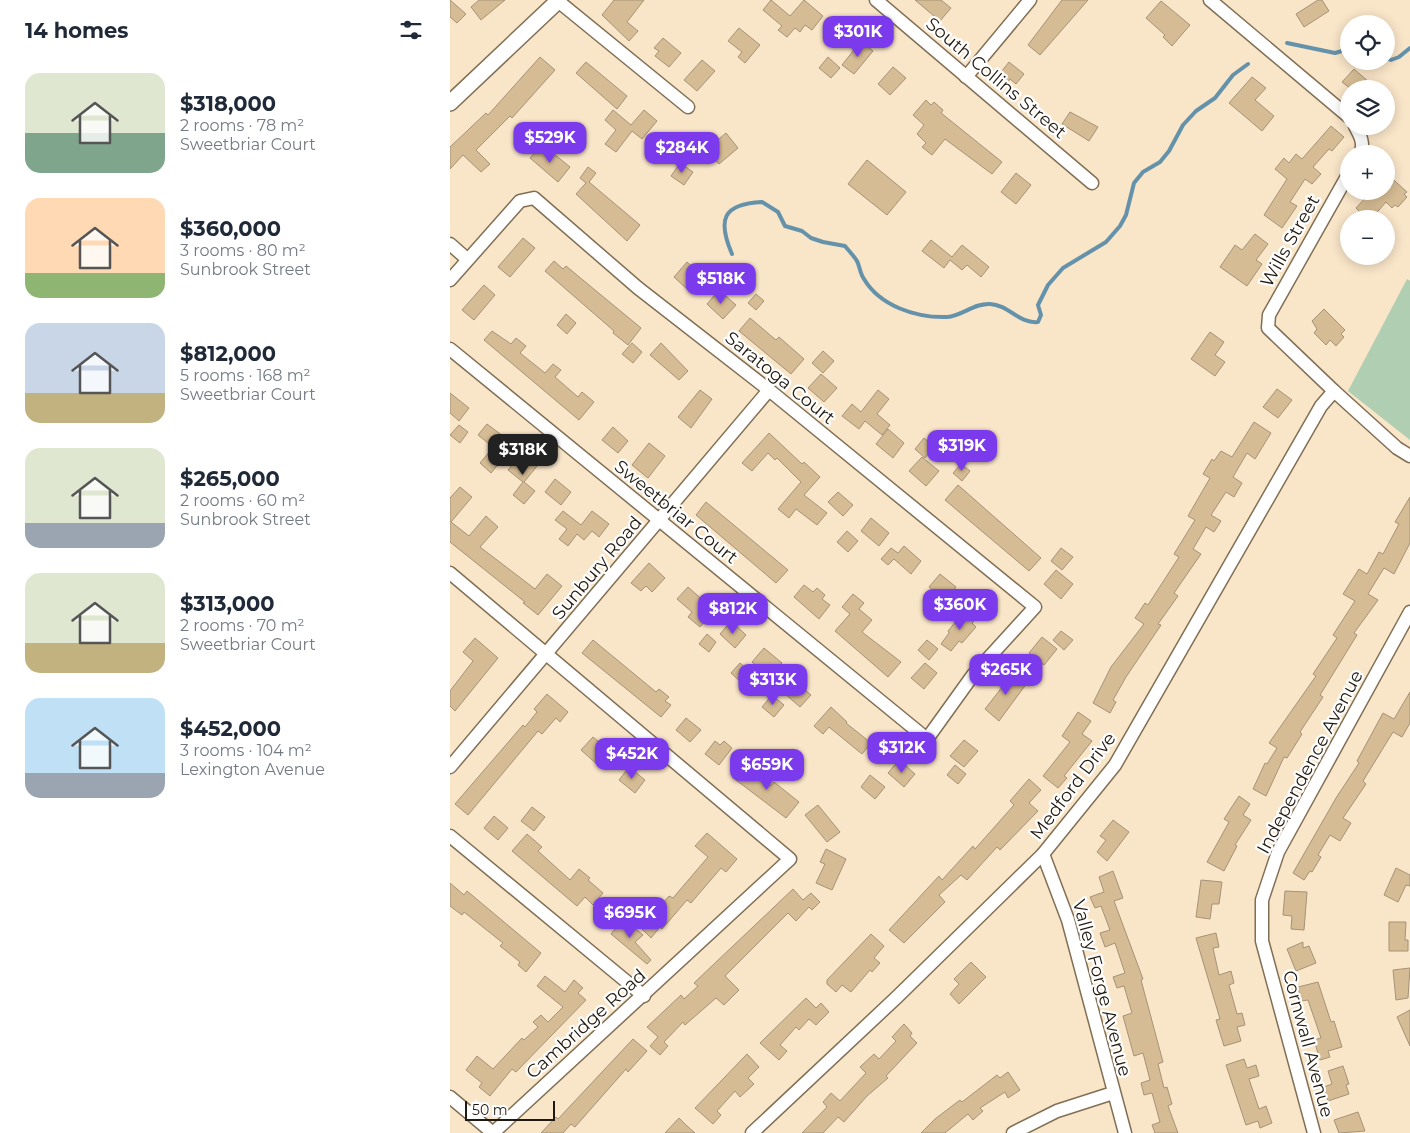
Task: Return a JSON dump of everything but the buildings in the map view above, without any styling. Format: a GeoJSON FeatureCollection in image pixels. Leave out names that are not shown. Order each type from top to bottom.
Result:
{"type":"FeatureCollection","features":[{"type":"Feature","properties":{"kind":"main road"},"geometry":{"type":"LineString","coordinates":[[450,103],[558,1]]}},
{"type":"Feature","properties":{"kind":"street","name":"South Collins Street"},"geometry":{"type":"LineString","coordinates":[[876,0],[1092,183]]}},
{"type":"Feature","properties":{"kind":"street"},"geometry":{"type":"LineString","coordinates":[[966,76],[1030,0]]}},
{"type":"Feature","properties":{"kind":"street"},"geometry":{"type":"LineString","coordinates":[[1210,0],[1340,110]]}},
{"type":"Feature","properties":{"kind":"street"},"geometry":{"type":"LineString","coordinates":[[558,1],[688,107]]}},
{"type":"Feature","properties":{"kind":"street","name":"Wills Street"},"geometry":{"type":"LineString","coordinates":[[1334,391],[1268,328],[1269,315],[1340,189]]}},
{"type":"Feature","properties":{"kind":"street","name":"Saratoga Court"},"geometry":{"type":"LineString","coordinates":[[467,259],[520,201],[534,198],[638,288],[769,390],[1035,608],[973,675],[927,740]]}},
{"type":"Feature","properties":{"kind":"street"},"geometry":{"type":"LineString","coordinates":[[450,244],[467,259],[450,280]]}},
{"type":"Feature","properties":{"kind":"street","name":"Sweetbriar Court"},"geometry":{"type":"LineString","coordinates":[[450,348],[927,740]]}},
{"type":"Feature","properties":{"kind":"street","name":"Sunbury Road"},"geometry":{"type":"LineString","coordinates":[[450,767],[547,655],[769,390]]}},
{"type":"Feature","properties":{"kind":"street"},"geometry":{"type":"LineString","coordinates":[[1334,391],[1397,448],[1410,456]]}},
{"type":"Feature","properties":{"kind":"street","name":"Medford Drive"},"geometry":{"type":"LineString","coordinates":[[752,1133],[897,997],[1043,854],[1115,765],[1321,406],[1334,391]]}},
{"type":"Feature","properties":{"kind":"street"},"geometry":{"type":"LineString","coordinates":[[450,573],[547,655]]}},
{"type":"Feature","properties":{"kind":"street","name":"Independence Avenue"},"geometry":{"type":"LineString","coordinates":[[1268,964],[1262,940],[1262,900],[1278,852],[1410,612]]}},
{"type":"Feature","properties":{"kind":"street","name":"Cambridge Road"},"geometry":{"type":"LineString","coordinates":[[493,1133],[644,996],[790,859],[547,655]]}},
{"type":"Feature","properties":{"kind":"street"},"geometry":{"type":"LineString","coordinates":[[450,836],[644,996]]}},
{"type":"Feature","properties":{"kind":"street","name":"Valley Forge Avenue"},"geometry":{"type":"LineString","coordinates":[[1043,854],[1068,920],[1125,1133]]}},
{"type":"Feature","properties":{"kind":"street","name":"Cornwall Avenue"},"geometry":{"type":"LineString","coordinates":[[1268,964],[1314,1133]]}},
{"type":"Feature","properties":{"kind":"street"},"geometry":{"type":"LineString","coordinates":[[1013,1133],[1057,1111],[1113,1093]]}},
{"type":"Feature","properties":{"kind":"street"},"geometry":{"type":"LineString","coordinates":[[450,1097],[493,1133]]}},
{"type":"Feature","properties":{"kind":"green space"},"geometry":{"type":"Polygon","coordinates":[[[1407,279],[1410,281],[1410,440],[1348,391],[1407,279]]]}},
{"type":"Feature","properties":{"kind":"waterway"},"geometry":{"type":"LineString","coordinates":[[1287,43],[1335,53],[1340,52]]}},
{"type":"Feature","properties":{"kind":"waterway"},"geometry":{"type":"LineString","coordinates":[[1395,58],[1410,48]]}},
{"type":"Feature","properties":{"kind":"waterway"},"geometry":{"type":"LineString","coordinates":[[732,254],[725,231],[727,216],[731,210],[739,206],[762,202],[778,212],[785,226],[802,231],[811,238],[845,246],[857,261],[863,277],[871,288],[889,303],[911,313],[947,317],[979,305],[990,304],[997,305],[1025,320],[1038,322],[1041,315],[1038,305],[1048,285],[1063,268],[1106,242],[1120,226],[1126,215],[1134,183],[1143,172],[1160,162],[1169,151],[1183,125],[1196,111],[1215,98],[1233,75],[1248,64]]}}]}
